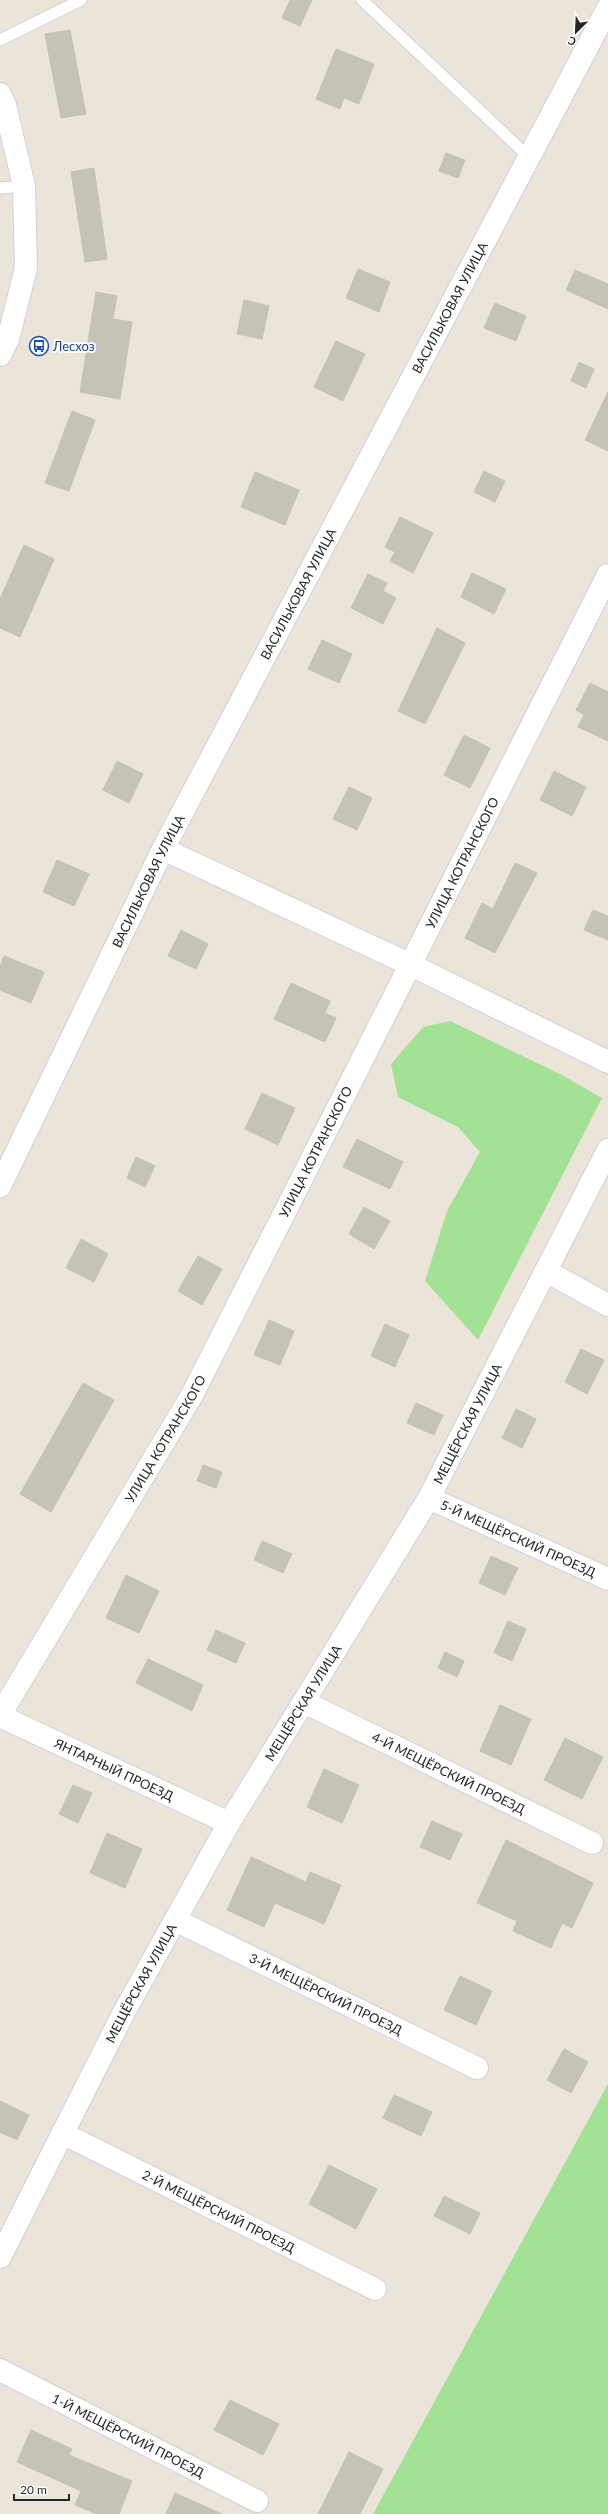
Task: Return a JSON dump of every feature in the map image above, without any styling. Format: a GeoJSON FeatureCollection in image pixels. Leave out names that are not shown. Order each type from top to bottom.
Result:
{"type":"FeatureCollection","features":[{"type":"Feature","properties":{"kind":"street","name":"ВАСИЛЬКОВАЯ УЛИЦА"},"geometry":{"type":"LineString","coordinates":[[0,1186],[4,1162],[163,848],[608,8]]}},
{"type":"Feature","properties":{"kind":"street"},"geometry":{"type":"LineString","coordinates":[[0,94],[5,105],[24,186],[26,268],[8,339],[0,355]]}},
{"type":"Feature","properties":{"kind":"street","name":"УЛИЦА КОТРАНСКОГО"},"geometry":{"type":"LineString","coordinates":[[0,1715],[192,1395],[409,964],[608,575]]}},
{"type":"Feature","properties":{"kind":"street"},"geometry":{"type":"LineString","coordinates":[[163,848],[409,964],[608,1062]]}},
{"type":"Feature","properties":{"kind":"street","name":"МЕЩЁРСКАЯ УЛИЦА"},"geometry":{"type":"LineString","coordinates":[[0,2257],[123,2014],[229,1823],[429,1498],[546,1271],[602,1177],[608,1150]]}},
{"type":"Feature","properties":{"kind":"street"},"geometry":{"type":"LineString","coordinates":[[546,1271],[608,1305]]}},
{"type":"Feature","properties":{"kind":"street","name":"5-Й МЕЩЁРСКИЙ ПРОЕЗД"},"geometry":{"type":"LineString","coordinates":[[429,1498],[608,1579]]}},
{"type":"Feature","properties":{"kind":"street","name":"4-Й МЕЩЁРСКИЙ ПРОЕЗД"},"geometry":{"type":"LineString","coordinates":[[304,1702],[592,1843]]}},
{"type":"Feature","properties":{"kind":"street","name":"ЯНТАРНЫЙ ПРОЕЗД"},"geometry":{"type":"LineString","coordinates":[[0,1715],[229,1823]]}},
{"type":"Feature","properties":{"kind":"street","name":"3-Й МЕЩЁРСКИЙ ПРОЕЗД"},"geometry":{"type":"LineString","coordinates":[[175,1920],[477,2068]]}},
{"type":"Feature","properties":{"kind":"street","name":"2-Й МЕЩЁРСКИЙ ПРОЕЗД"},"geometry":{"type":"LineString","coordinates":[[62,2133],[375,2288]]}},
{"type":"Feature","properties":{"kind":"street","name":"1-Й МЕЩЁРСКИЙ ПРОЕЗД"},"geometry":{"type":"LineString","coordinates":[[0,2370],[256,2501]]}},
{"type":"Feature","properties":{"kind":"lane"},"geometry":{"type":"LineString","coordinates":[[0,40],[81,0]]}},
{"type":"Feature","properties":{"kind":"lane"},"geometry":{"type":"LineString","coordinates":[[362,0],[529,157]]}},
{"type":"Feature","properties":{"kind":"lane"},"geometry":{"type":"LineString","coordinates":[[0,188],[24,186]]}},
{"type":"Feature","properties":{"kind":"green space"},"geometry":{"type":"Polygon","coordinates":[[[450,1021],[560,1074],[602,1098],[478,1340],[425,1281],[447,1211],[480,1152],[458,1127],[398,1097],[391,1064],[423,1027],[450,1021]]]}},
{"type":"Feature","properties":{"kind":"green space"},"geometry":{"type":"Polygon","coordinates":[[[608,2084],[608,2514],[373,2514],[608,2084]]]}},
{"type":"Feature","properties":{"kind":"building"},"geometry":{"type":"Polygon","coordinates":[[[290,0],[312,0],[300,26],[282,18],[290,0]]]}},
{"type":"Feature","properties":{"kind":"building"},"geometry":{"type":"Polygon","coordinates":[[[70,30],[86,114],[61,118],[45,34],[70,30]]]}},
{"type":"Feature","properties":{"kind":"building"},"geometry":{"type":"Polygon","coordinates":[[[336,49],[374,64],[359,104],[344,98],[340,109],[316,99],[336,49]]]}},
{"type":"Feature","properties":{"kind":"building"},"geometry":{"type":"Polygon","coordinates":[[[446,153],[465,160],[458,178],[439,171],[446,153]]]}},
{"type":"Feature","properties":{"kind":"building"},"geometry":{"type":"Polygon","coordinates":[[[94,168],[107,259],[85,262],[71,172],[94,168]]]}},
{"type":"Feature","properties":{"kind":"building"},"geometry":{"type":"Polygon","coordinates":[[[358,269],[390,282],[379,312],[346,298],[358,269]]]}},
{"type":"Feature","properties":{"kind":"building"},"geometry":{"type":"Polygon","coordinates":[[[575,270],[608,284],[608,309],[566,290],[575,270]]]}},
{"type":"Feature","properties":{"kind":"building"},"geometry":{"type":"Polygon","coordinates":[[[96,292],[117,296],[113,319],[132,322],[120,399],[80,392],[96,292]]]}},
{"type":"Feature","properties":{"kind":"building"},"geometry":{"type":"Polygon","coordinates":[[[244,300],[269,306],[262,339],[237,334],[244,300]]]}},
{"type":"Feature","properties":{"kind":"building"},"geometry":{"type":"Polygon","coordinates":[[[495,303],[526,316],[516,341],[484,328],[495,303]]]}},
{"type":"Feature","properties":{"kind":"building"},"geometry":{"type":"Polygon","coordinates":[[[336,341],[365,354],[343,401],[314,387],[336,341]]]}},
{"type":"Feature","properties":{"kind":"building"},"geometry":{"type":"Polygon","coordinates":[[[579,362],[594,369],[586,388],[571,381],[579,362]]]}},
{"type":"Feature","properties":{"kind":"building"},"geometry":{"type":"Polygon","coordinates":[[[608,392],[608,451],[585,440],[608,392]]]}},
{"type":"Feature","properties":{"kind":"building"},"geometry":{"type":"Polygon","coordinates":[[[72,411],[95,420],[69,491],[45,483],[72,411]]]}},
{"type":"Feature","properties":{"kind":"building"},"geometry":{"type":"Polygon","coordinates":[[[484,471],[505,481],[495,502],[474,492],[484,471]]]}},
{"type":"Feature","properties":{"kind":"building"},"geometry":{"type":"Polygon","coordinates":[[[255,472],[299,490],[285,525],[241,507],[255,472]]]}},
{"type":"Feature","properties":{"kind":"building"},"geometry":{"type":"Polygon","coordinates":[[[400,517],[433,533],[413,573],[390,561],[395,552],[385,547],[400,517]]]}},
{"type":"Feature","properties":{"kind":"building"},"geometry":{"type":"Polygon","coordinates":[[[24,545],[54,559],[20,637],[0,628],[0,599],[24,545]]]}},
{"type":"Feature","properties":{"kind":"building"},"geometry":{"type":"Polygon","coordinates":[[[472,573],[506,589],[494,614],[461,597],[472,573]]]}},
{"type":"Feature","properties":{"kind":"building"},"geometry":{"type":"Polygon","coordinates":[[[368,574],[387,583],[383,591],[396,598],[383,624],[351,608],[368,574]]]}},
{"type":"Feature","properties":{"kind":"building"},"geometry":{"type":"Polygon","coordinates":[[[437,628],[465,643],[425,724],[398,711],[437,628]]]}},
{"type":"Feature","properties":{"kind":"building"},"geometry":{"type":"Polygon","coordinates":[[[322,640],[352,654],[339,683],[308,669],[322,640]]]}},
{"type":"Feature","properties":{"kind":"building"},"geometry":{"type":"Polygon","coordinates":[[[590,683],[608,692],[608,741],[578,727],[584,715],[576,710],[590,683]]]}},
{"type":"Feature","properties":{"kind":"building"},"geometry":{"type":"Polygon","coordinates":[[[464,735],[490,748],[470,788],[444,775],[464,735]]]}},
{"type":"Feature","properties":{"kind":"building"},"geometry":{"type":"Polygon","coordinates":[[[117,761],[143,774],[129,803],[103,790],[117,761]]]}},
{"type":"Feature","properties":{"kind":"building"},"geometry":{"type":"Polygon","coordinates":[[[554,771],[586,787],[572,816],[540,800],[554,771]]]}},
{"type":"Feature","properties":{"kind":"building"},"geometry":{"type":"Polygon","coordinates":[[[349,787],[372,798],[357,830],[333,819],[349,787]]]}},
{"type":"Feature","properties":{"kind":"building"},"geometry":{"type":"Polygon","coordinates":[[[57,860],[89,874],[74,906],[43,892],[57,860]]]}},
{"type":"Feature","properties":{"kind":"building"},"geometry":{"type":"Polygon","coordinates":[[[515,863],[537,873],[495,953],[465,938],[482,903],[493,909],[515,863]]]}},
{"type":"Feature","properties":{"kind":"building"},"geometry":{"type":"Polygon","coordinates":[[[593,910],[608,916],[608,940],[584,930],[593,910]]]}},
{"type":"Feature","properties":{"kind":"building"},"geometry":{"type":"Polygon","coordinates":[[[181,930],[208,944],[196,969],[168,956],[181,930]]]}},
{"type":"Feature","properties":{"kind":"building"},"geometry":{"type":"Polygon","coordinates":[[[4,956],[44,972],[31,1003],[0,990],[0,967],[4,956]]]}},
{"type":"Feature","properties":{"kind":"building"},"geometry":{"type":"Polygon","coordinates":[[[291,983],[330,1001],[325,1013],[336,1018],[325,1042],[274,1019],[291,983]]]}},
{"type":"Feature","properties":{"kind":"building"},"geometry":{"type":"Polygon","coordinates":[[[262,1093],[295,1108],[278,1145],[245,1129],[262,1093]]]}},
{"type":"Feature","properties":{"kind":"building"},"geometry":{"type":"Polygon","coordinates":[[[357,1139],[403,1162],[390,1189],[343,1167],[357,1139]]]}},
{"type":"Feature","properties":{"kind":"building"},"geometry":{"type":"Polygon","coordinates":[[[136,1157],[155,1166],[145,1187],[127,1178],[136,1157]]]}},
{"type":"Feature","properties":{"kind":"building"},"geometry":{"type":"Polygon","coordinates":[[[364,1207],[390,1221],[374,1249],[349,1234],[364,1207]]]}},
{"type":"Feature","properties":{"kind":"building"},"geometry":{"type":"Polygon","coordinates":[[[81,1239],[108,1254],[94,1282],[66,1268],[81,1239]]]}},
{"type":"Feature","properties":{"kind":"building"},"geometry":{"type":"Polygon","coordinates":[[[198,1256],[222,1269],[202,1305],[178,1291],[198,1256]]]}},
{"type":"Feature","properties":{"kind":"building"},"geometry":{"type":"Polygon","coordinates":[[[269,1320],[294,1331],[280,1365],[254,1355],[269,1320]]]}},
{"type":"Feature","properties":{"kind":"building"},"geometry":{"type":"Polygon","coordinates":[[[385,1324],[409,1335],[395,1367],[371,1356],[385,1324]]]}},
{"type":"Feature","properties":{"kind":"building"},"geometry":{"type":"Polygon","coordinates":[[[581,1349],[604,1360],[587,1394],[565,1382],[581,1349]]]}},
{"type":"Feature","properties":{"kind":"building"},"geometry":{"type":"Polygon","coordinates":[[[83,1383],[114,1400],[51,1512],[20,1494],[83,1383]]]}},
{"type":"Feature","properties":{"kind":"building"},"geometry":{"type":"Polygon","coordinates":[[[416,1403],[443,1415],[434,1435],[407,1423],[416,1403]]]}},
{"type":"Feature","properties":{"kind":"building"},"geometry":{"type":"Polygon","coordinates":[[[516,1409],[536,1419],[522,1448],[502,1438],[516,1409]]]}},
{"type":"Feature","properties":{"kind":"building"},"geometry":{"type":"Polygon","coordinates":[[[203,1465],[222,1472],[216,1488],[197,1481],[203,1465]]]}},
{"type":"Feature","properties":{"kind":"building"},"geometry":{"type":"Polygon","coordinates":[[[262,1541],[292,1554],[283,1573],[254,1560],[262,1541]]]}},
{"type":"Feature","properties":{"kind":"building"},"geometry":{"type":"Polygon","coordinates":[[[491,1556],[518,1568],[505,1595],[479,1583],[491,1556]]]}},
{"type":"Feature","properties":{"kind":"building"},"geometry":{"type":"Polygon","coordinates":[[[126,1575],[159,1591],[139,1633],[106,1618],[126,1575]]]}},
{"type":"Feature","properties":{"kind":"building"},"geometry":{"type":"Polygon","coordinates":[[[508,1621],[526,1629],[512,1661],[494,1653],[508,1621]]]}},
{"type":"Feature","properties":{"kind":"building"},"geometry":{"type":"Polygon","coordinates":[[[216,1630],[245,1643],[236,1663],[207,1650],[216,1630]]]}},
{"type":"Feature","properties":{"kind":"building"},"geometry":{"type":"Polygon","coordinates":[[[445,1652],[464,1661],[457,1677],[438,1668],[445,1652]]]}},
{"type":"Feature","properties":{"kind":"building"},"geometry":{"type":"Polygon","coordinates":[[[148,1659],[203,1685],[192,1711],[136,1683],[148,1659]]]}},
{"type":"Feature","properties":{"kind":"building"},"geometry":{"type":"Polygon","coordinates":[[[500,1705],[531,1719],[511,1765],[480,1751],[500,1705]]]}},
{"type":"Feature","properties":{"kind":"building"},"geometry":{"type":"Polygon","coordinates":[[[565,1738],[603,1757],[582,1799],[544,1780],[565,1738]]]}},
{"type":"Feature","properties":{"kind":"building"},"geometry":{"type":"Polygon","coordinates":[[[324,1769],[359,1785],[342,1823],[307,1807],[324,1769]]]}},
{"type":"Feature","properties":{"kind":"building"},"geometry":{"type":"Polygon","coordinates":[[[73,1785],[92,1793],[78,1823],[59,1814],[73,1785]]]}},
{"type":"Feature","properties":{"kind":"building"},"geometry":{"type":"Polygon","coordinates":[[[432,1821],[462,1834],[450,1860],[420,1847],[432,1821]]]}},
{"type":"Feature","properties":{"kind":"building"},"geometry":{"type":"Polygon","coordinates":[[[107,1833],[142,1849],[125,1888],[90,1873],[107,1833]]]}},
{"type":"Feature","properties":{"kind":"building"},"geometry":{"type":"Polygon","coordinates":[[[506,1840],[593,1883],[572,1928],[562,1923],[551,1948],[513,1931],[517,1921],[477,1903],[506,1840]]]}},
{"type":"Feature","properties":{"kind":"building"},"geometry":{"type":"Polygon","coordinates":[[[251,1857],[306,1882],[310,1872],[341,1885],[324,1924],[275,1903],[264,1927],[227,1910],[251,1857]]]}},
{"type":"Feature","properties":{"kind":"building"},"geometry":{"type":"Polygon","coordinates":[[[460,1976],[492,1991],[476,2025],[444,2010],[460,1976]]]}},
{"type":"Feature","properties":{"kind":"building"},"geometry":{"type":"Polygon","coordinates":[[[564,2049],[588,2062],[571,2093],[547,2080],[564,2049]]]}},
{"type":"Feature","properties":{"kind":"building"},"geometry":{"type":"Polygon","coordinates":[[[394,2095],[432,2112],[421,2136],[383,2118],[394,2095]]]}},
{"type":"Feature","properties":{"kind":"building"},"geometry":{"type":"Polygon","coordinates":[[[0,2101],[29,2115],[17,2140],[0,2132],[0,2101]]]}},
{"type":"Feature","properties":{"kind":"building"},"geometry":{"type":"Polygon","coordinates":[[[329,2165],[377,2189],[356,2229],[309,2204],[329,2165]]]}},
{"type":"Feature","properties":{"kind":"building"},"geometry":{"type":"Polygon","coordinates":[[[444,2196],[480,2213],[470,2234],[434,2216],[444,2196]]]}},
{"type":"Feature","properties":{"kind":"building"},"geometry":{"type":"Polygon","coordinates":[[[230,2400],[279,2424],[263,2455],[214,2430],[230,2400]]]}},
{"type":"Feature","properties":{"kind":"building"},"geometry":{"type":"Polygon","coordinates":[[[31,2430],[72,2449],[69,2455],[132,2481],[119,2514],[97,2514],[75,2505],[81,2491],[17,2462],[31,2430]]]}},
{"type":"Feature","properties":{"kind":"building"},"geometry":{"type":"Polygon","coordinates":[[[349,2452],[383,2469],[360,2514],[318,2514],[349,2452]]]}},
{"type":"Feature","properties":{"kind":"building"},"geometry":{"type":"Polygon","coordinates":[[[175,2493],[222,2514],[166,2514],[175,2493]]]}},
{"type":"Feature","properties":{"kind":"place","name":"Лесхоз"},"geometry":{"type":"Point","coordinates":[39,346]}}]}
